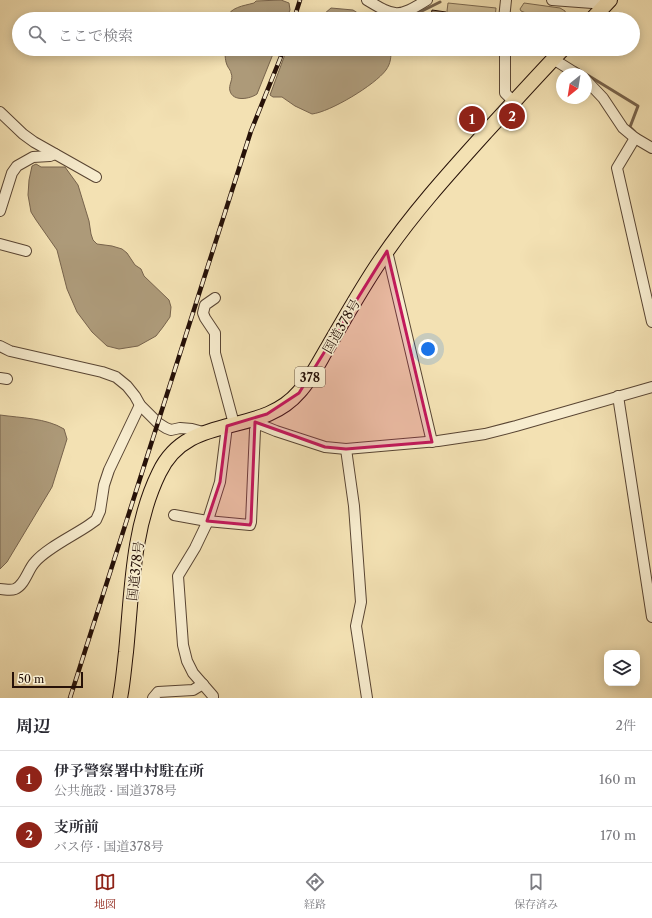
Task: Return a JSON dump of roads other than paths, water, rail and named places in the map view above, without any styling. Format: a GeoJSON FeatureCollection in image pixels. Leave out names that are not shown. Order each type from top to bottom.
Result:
{"type":"FeatureCollection","features":[{"type":"Feature","properties":{"kind":"highway"},"geometry":{"type":"LineString","coordinates":[[598,12],[607,1]]}},
{"type":"Feature","properties":{"kind":"highway","name":"国道378号"},"geometry":{"type":"LineString","coordinates":[[120,698],[137,541],[144,514],[159,471],[168,457],[177,447],[190,438],[203,432],[231,425],[253,422],[290,401],[299,393],[387,251],[421,206],[556,56]]}},
{"type":"Feature","properties":{"kind":"street"},"geometry":{"type":"LineString","coordinates":[[367,0],[388,12]]}},
{"type":"Feature","properties":{"kind":"street"},"geometry":{"type":"LineString","coordinates":[[406,12],[426,0]]}},
{"type":"Feature","properties":{"kind":"street"},"geometry":{"type":"LineString","coordinates":[[505,12],[506,0]]}},
{"type":"Feature","properties":{"kind":"street"},"geometry":{"type":"LineString","coordinates":[[552,0],[607,1]]}},
{"type":"Feature","properties":{"kind":"street"},"geometry":{"type":"LineString","coordinates":[[505,56],[505,93],[514,102]]}},
{"type":"Feature","properties":{"kind":"street"},"geometry":{"type":"LineString","coordinates":[[560,56],[572,68]]}},
{"type":"Feature","properties":{"kind":"street"},"geometry":{"type":"LineString","coordinates":[[592,86],[603,98],[623,128],[635,138],[652,148]]}},
{"type":"Feature","properties":{"kind":"street"},"geometry":{"type":"LineString","coordinates":[[0,112],[22,134],[96,177]]}},
{"type":"Feature","properties":{"kind":"street"},"geometry":{"type":"LineString","coordinates":[[635,138],[617,168],[652,322]]}},
{"type":"Feature","properties":{"kind":"street"},"geometry":{"type":"LineString","coordinates":[[0,211],[12,173],[16,166],[33,157],[50,156],[55,154]]}},
{"type":"Feature","properties":{"kind":"street"},"geometry":{"type":"LineString","coordinates":[[0,244],[26,251]]}},
{"type":"Feature","properties":{"kind":"street"},"geometry":{"type":"LineString","coordinates":[[387,251],[432,442]]}},
{"type":"Feature","properties":{"kind":"street"},"geometry":{"type":"LineString","coordinates":[[213,698],[213,696],[193,673],[187,661],[183,645],[178,576],[195,548],[207,521],[220,482],[231,425],[215,353],[215,332],[203,313],[205,305],[215,298]]}},
{"type":"Feature","properties":{"kind":"street"},"geometry":{"type":"LineString","coordinates":[[0,346],[10,351],[102,372],[116,377],[126,386],[135,396],[140,405],[150,413],[158,423],[171,430],[180,428],[203,432]]}},
{"type":"Feature","properties":{"kind":"street"},"geometry":{"type":"LineString","coordinates":[[253,422],[325,447],[346,449],[432,442],[497,431],[652,387]]}},
{"type":"Feature","properties":{"kind":"street"},"geometry":{"type":"LineString","coordinates":[[618,396],[652,617]]}},
{"type":"Feature","properties":{"kind":"street"},"geometry":{"type":"LineString","coordinates":[[0,589],[16,589],[22,583],[33,563],[40,556],[89,526],[96,520],[100,511],[104,485],[109,470],[140,405]]}},
{"type":"Feature","properties":{"kind":"street"},"geometry":{"type":"LineString","coordinates":[[174,515],[207,521],[250,525],[252,522],[255,430],[253,422]]}},
{"type":"Feature","properties":{"kind":"street"},"geometry":{"type":"LineString","coordinates":[[346,449],[354,506],[361,602],[356,626],[367,698]]}},
{"type":"Feature","properties":{"kind":"street"},"geometry":{"type":"LineString","coordinates":[[153,698],[158,692],[193,690],[203,684]]}},
{"type":"Feature","properties":{"kind":"waterway"},"geometry":{"type":"LineString","coordinates":[[420,12],[440,2]]}},
{"type":"Feature","properties":{"kind":"waterway"},"geometry":{"type":"LineString","coordinates":[[592,78],[638,106],[630,127],[635,132]]}},
{"type":"Feature","properties":{"kind":"railway"},"geometry":{"type":"LineString","coordinates":[[296,12],[300,0]]}},
{"type":"Feature","properties":{"kind":"railway"},"geometry":{"type":"LineString","coordinates":[[70,698],[251,131],[281,56]]}},
{"type":"Feature","properties":{"kind":"place","name":"支所前"},"geometry":{"type":"Point","coordinates":[512,116]}},
{"type":"Feature","properties":{"kind":"place","name":"伊予警察署中村駐在所"},"geometry":{"type":"Point","coordinates":[472,119]}}]}
